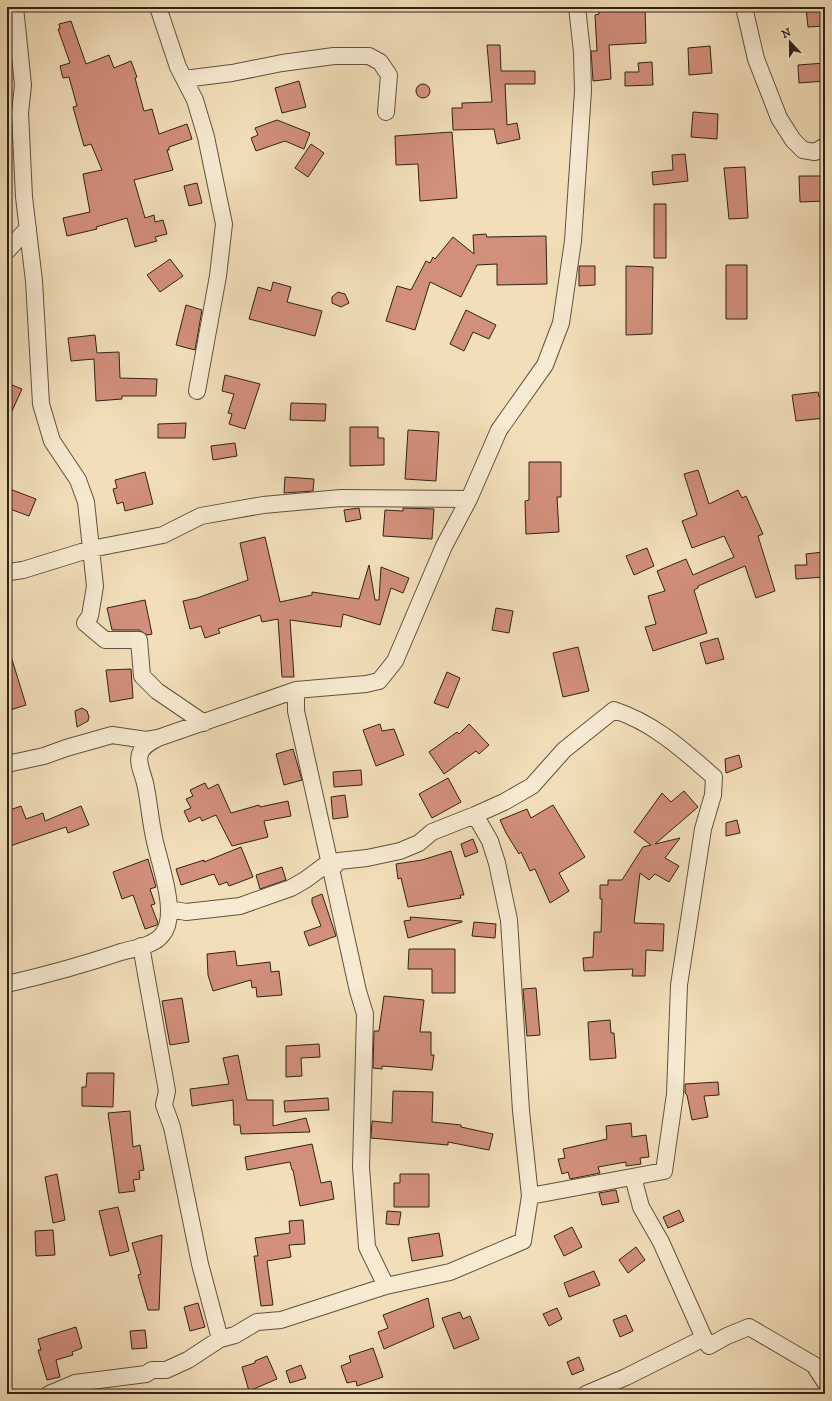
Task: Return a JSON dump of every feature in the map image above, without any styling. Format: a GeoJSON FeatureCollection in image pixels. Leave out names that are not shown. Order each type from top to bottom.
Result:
{"type":"FeatureCollection","features":[{"type":"Feature","properties":{"kind":"street"},"geometry":{"type":"LineString","coordinates":[[15,7],[23,85],[20,113],[41,404],[52,441],[78,480],[83,495],[95,586],[90,616],[85,624],[105,640],[139,640],[142,676],[157,691],[204,723]]}},
{"type":"Feature","properties":{"kind":"street"},"geometry":{"type":"LineString","coordinates":[[158,7],[178,66],[195,100],[206,137],[224,224],[218,276],[197,391]]}},
{"type":"Feature","properties":{"kind":"street"},"geometry":{"type":"LineString","coordinates":[[7,764],[44,756],[112,735],[146,740],[158,738],[296,690],[366,684],[379,681],[394,661],[444,546],[469,499],[499,430],[545,365],[561,323],[574,241],[583,91],[582,52],[578,7]]}},
{"type":"Feature","properties":{"kind":"street"},"geometry":{"type":"LineString","coordinates":[[744,7],[756,59],[785,129],[803,150],[815,152],[825,146]]}},
{"type":"Feature","properties":{"kind":"street"},"geometry":{"type":"LineString","coordinates":[[184,79],[232,73],[282,63],[334,56],[369,56],[380,62],[389,75],[386,112]]}},
{"type":"Feature","properties":{"kind":"street"},"geometry":{"type":"LineString","coordinates":[[28,228],[9,250],[31,256]]}},
{"type":"Feature","properties":{"kind":"street"},"geometry":{"type":"LineString","coordinates":[[7,570],[9,572],[23,570],[91,549],[163,535],[201,516],[264,505],[341,498],[469,499]]}},
{"type":"Feature","properties":{"kind":"street"},"geometry":{"type":"LineString","coordinates":[[296,690],[296,711],[358,991],[365,1014],[362,1167],[367,1247],[386,1286]]}},
{"type":"Feature","properties":{"kind":"street"},"geometry":{"type":"LineString","coordinates":[[331,870],[339,861],[367,858],[400,851],[419,843],[432,832],[504,802],[532,786],[564,750],[614,710],[646,723],[681,748],[714,777],[713,795],[704,829],[679,986],[675,1094],[664,1171],[530,1196]]}},
{"type":"Feature","properties":{"kind":"street"},"geometry":{"type":"LineString","coordinates":[[7,984],[65,971],[148,944],[163,934],[166,928],[169,909],[161,865],[154,839],[146,784],[139,762],[140,753],[147,744],[158,738]]}},
{"type":"Feature","properties":{"kind":"street"},"geometry":{"type":"LineString","coordinates":[[49,1394],[75,1383],[146,1374],[152,1370],[166,1370],[203,1352],[220,1339],[235,1335],[257,1322],[281,1320],[386,1286],[450,1272],[523,1241],[530,1196],[521,1111],[509,920],[497,863],[490,841],[475,815]]}},
{"type":"Feature","properties":{"kind":"street"},"geometry":{"type":"LineString","coordinates":[[169,909],[186,912],[240,906],[291,888],[324,866],[331,870]]}},
{"type":"Feature","properties":{"kind":"street"},"geometry":{"type":"LineString","coordinates":[[141,946],[167,1091],[164,1105],[172,1126],[200,1264],[220,1339]]}},
{"type":"Feature","properties":{"kind":"street"},"geometry":{"type":"LineString","coordinates":[[633,1177],[641,1207],[661,1242],[709,1346],[727,1336],[749,1327],[814,1365],[825,1382]]}},
{"type":"Feature","properties":{"kind":"street"},"geometry":{"type":"LineString","coordinates":[[586,1394],[626,1377],[704,1338]]}},
{"type":"Feature","properties":{"kind":"building"},"geometry":{"type":"Polygon","coordinates":[[[599,7],[645,7],[646,43],[609,45],[611,79],[593,81],[591,51],[597,51],[595,15],[599,14],[599,7]]]}},
{"type":"Feature","properties":{"kind":"building"},"geometry":{"type":"Polygon","coordinates":[[[806,7],[823,7],[825,26],[808,27],[806,7]]]}},
{"type":"Feature","properties":{"kind":"building"},"geometry":{"type":"Polygon","coordinates":[[[71,21],[86,64],[109,55],[114,68],[131,61],[137,77],[135,78],[144,111],[152,109],[159,134],[187,124],[192,139],[169,147],[169,150],[167,150],[173,170],[134,180],[145,218],[154,215],[155,222],[163,220],[167,234],[155,237],[157,241],[135,247],[127,218],[96,227],[97,229],[67,236],[63,218],[90,212],[83,174],[102,170],[91,144],[84,146],[73,107],[77,106],[69,77],[63,78],[60,66],[70,63],[58,29],[60,29],[59,24],[71,21]]]}},
{"type":"Feature","properties":{"kind":"building"},"geometry":{"type":"Polygon","coordinates":[[[487,45],[500,45],[501,71],[535,71],[535,84],[505,84],[507,125],[517,123],[520,139],[497,144],[494,129],[453,130],[452,108],[462,108],[462,103],[492,102],[487,45]]]}},
{"type":"Feature","properties":{"kind":"building"},"geometry":{"type":"Polygon","coordinates":[[[710,46],[712,73],[689,75],[688,48],[710,46]]]}},
{"type":"Feature","properties":{"kind":"building"},"geometry":{"type":"Polygon","coordinates":[[[652,62],[653,85],[625,86],[625,72],[639,72],[638,63],[652,62]]]}},
{"type":"Feature","properties":{"kind":"building"},"geometry":{"type":"Polygon","coordinates":[[[825,63],[825,81],[799,83],[798,65],[825,63]]]}},
{"type":"Feature","properties":{"kind":"building"},"geometry":{"type":"Polygon","coordinates":[[[299,81],[306,107],[282,113],[275,88],[299,81]]]}},
{"type":"Feature","properties":{"kind":"building"},"geometry":{"type":"Polygon","coordinates":[[[420,84],[426,84],[430,88],[430,94],[426,98],[420,98],[416,94],[416,88],[420,84]]]}},
{"type":"Feature","properties":{"kind":"building"},"geometry":{"type":"Polygon","coordinates":[[[693,112],[718,114],[717,139],[691,137],[693,112]]]}},
{"type":"Feature","properties":{"kind":"building"},"geometry":{"type":"Polygon","coordinates":[[[277,120],[310,133],[304,149],[285,141],[256,151],[251,138],[258,135],[255,128],[277,120]]]}},
{"type":"Feature","properties":{"kind":"building"},"geometry":{"type":"Polygon","coordinates":[[[452,132],[457,198],[420,201],[418,164],[396,165],[395,136],[452,132]]]}},
{"type":"Feature","properties":{"kind":"building"},"geometry":{"type":"Polygon","coordinates":[[[311,144],[324,153],[308,177],[295,168],[311,144]]]}},
{"type":"Feature","properties":{"kind":"building"},"geometry":{"type":"Polygon","coordinates":[[[685,154],[688,181],[653,185],[652,172],[673,170],[672,155],[685,154]]]}},
{"type":"Feature","properties":{"kind":"building"},"geometry":{"type":"Polygon","coordinates":[[[745,167],[748,218],[729,219],[724,168],[745,167]]]}},
{"type":"Feature","properties":{"kind":"building"},"geometry":{"type":"Polygon","coordinates":[[[799,176],[825,176],[825,201],[800,202],[799,176]]]}},
{"type":"Feature","properties":{"kind":"building"},"geometry":{"type":"Polygon","coordinates":[[[197,183],[202,203],[189,206],[184,186],[197,183]]]}},
{"type":"Feature","properties":{"kind":"building"},"geometry":{"type":"Polygon","coordinates":[[[654,204],[666,204],[666,258],[654,258],[654,204]]]}},
{"type":"Feature","properties":{"kind":"building"},"geometry":{"type":"Polygon","coordinates":[[[486,234],[487,237],[546,236],[547,284],[497,285],[497,264],[477,265],[461,297],[430,282],[415,330],[386,321],[397,286],[411,290],[426,261],[430,263],[433,257],[435,259],[453,237],[474,254],[473,235],[486,234]]]}},
{"type":"Feature","properties":{"kind":"building"},"geometry":{"type":"Polygon","coordinates":[[[170,259],[183,276],[160,292],[147,275],[170,259]]]}},
{"type":"Feature","properties":{"kind":"building"},"geometry":{"type":"Polygon","coordinates":[[[726,265],[747,265],[747,319],[726,319],[726,265]]]}},
{"type":"Feature","properties":{"kind":"building"},"geometry":{"type":"Polygon","coordinates":[[[579,266],[595,266],[595,285],[579,286],[579,266]]]}},
{"type":"Feature","properties":{"kind":"building"},"geometry":{"type":"Polygon","coordinates":[[[626,266],[653,267],[652,334],[626,335],[626,266]]]}},
{"type":"Feature","properties":{"kind":"building"},"geometry":{"type":"Polygon","coordinates":[[[273,282],[291,287],[287,302],[322,311],[315,336],[249,319],[258,287],[271,291],[273,282]]]}},
{"type":"Feature","properties":{"kind":"building"},"geometry":{"type":"Polygon","coordinates":[[[338,292],[345,294],[349,303],[341,307],[332,303],[332,297],[338,292]]]}},
{"type":"Feature","properties":{"kind":"building"},"geometry":{"type":"Polygon","coordinates":[[[186,305],[202,310],[195,350],[176,345],[186,305]]]}},
{"type":"Feature","properties":{"kind":"building"},"geometry":{"type":"Polygon","coordinates":[[[466,310],[496,325],[489,339],[473,332],[464,351],[450,344],[466,310]]]}},
{"type":"Feature","properties":{"kind":"building"},"geometry":{"type":"Polygon","coordinates":[[[95,335],[97,353],[119,352],[120,378],[157,379],[156,396],[122,396],[122,399],[96,401],[94,359],[71,361],[68,338],[95,335]]]}},
{"type":"Feature","properties":{"kind":"building"},"geometry":{"type":"Polygon","coordinates":[[[225,375],[260,384],[245,429],[229,424],[232,414],[228,413],[234,394],[222,391],[225,375]]]}},
{"type":"Feature","properties":{"kind":"building"},"geometry":{"type":"Polygon","coordinates":[[[7,383],[22,389],[7,422],[7,383]]]}},
{"type":"Feature","properties":{"kind":"building"},"geometry":{"type":"Polygon","coordinates":[[[818,392],[819,397],[825,396],[825,418],[796,421],[792,395],[818,392]]]}},
{"type":"Feature","properties":{"kind":"building"},"geometry":{"type":"Polygon","coordinates":[[[291,403],[326,404],[325,421],[290,420],[291,403]]]}},
{"type":"Feature","properties":{"kind":"building"},"geometry":{"type":"Polygon","coordinates":[[[186,423],[185,438],[158,438],[158,424],[186,423]]]}},
{"type":"Feature","properties":{"kind":"building"},"geometry":{"type":"Polygon","coordinates":[[[350,427],[378,427],[378,438],[384,438],[384,465],[350,466],[350,427]]]}},
{"type":"Feature","properties":{"kind":"building"},"geometry":{"type":"Polygon","coordinates":[[[408,430],[439,432],[436,481],[405,479],[408,430]]]}},
{"type":"Feature","properties":{"kind":"building"},"geometry":{"type":"Polygon","coordinates":[[[235,443],[237,456],[213,460],[211,446],[235,443]]]}},
{"type":"Feature","properties":{"kind":"building"},"geometry":{"type":"Polygon","coordinates":[[[529,462],[561,462],[561,497],[557,497],[559,532],[526,534],[525,501],[529,500],[529,462]]]}},
{"type":"Feature","properties":{"kind":"building"},"geometry":{"type":"Polygon","coordinates":[[[698,470],[709,504],[738,490],[742,498],[746,496],[763,534],[758,536],[775,591],[756,598],[745,566],[698,586],[698,588],[694,590],[707,633],[653,651],[645,627],[656,624],[648,596],[665,591],[657,571],[686,559],[693,575],[734,557],[724,536],[692,548],[682,521],[697,515],[684,474],[698,470]]]}},
{"type":"Feature","properties":{"kind":"building"},"geometry":{"type":"Polygon","coordinates":[[[145,472],[153,504],[125,511],[123,502],[117,504],[113,489],[117,488],[115,480],[145,472]]]}},
{"type":"Feature","properties":{"kind":"building"},"geometry":{"type":"Polygon","coordinates":[[[285,477],[314,479],[313,491],[284,493],[285,477]]]}},
{"type":"Feature","properties":{"kind":"building"},"geometry":{"type":"Polygon","coordinates":[[[7,488],[36,499],[29,516],[7,508],[7,488]]]}},
{"type":"Feature","properties":{"kind":"building"},"geometry":{"type":"Polygon","coordinates":[[[359,508],[361,519],[346,522],[344,510],[359,508]]]}},
{"type":"Feature","properties":{"kind":"building"},"geometry":{"type":"Polygon","coordinates":[[[403,508],[434,509],[432,539],[383,536],[385,510],[403,511],[403,508]]]}},
{"type":"Feature","properties":{"kind":"building"},"geometry":{"type":"Polygon","coordinates":[[[265,537],[280,602],[312,595],[312,592],[359,599],[369,565],[375,600],[379,600],[381,567],[409,578],[403,593],[391,588],[380,625],[343,614],[341,627],[290,620],[294,677],[282,677],[278,619],[262,622],[260,615],[218,629],[220,633],[205,638],[201,626],[190,629],[183,601],[197,598],[248,580],[240,543],[265,537]]]}},
{"type":"Feature","properties":{"kind":"building"},"geometry":{"type":"Polygon","coordinates":[[[647,548],[654,566],[634,575],[626,556],[647,548]]]}},
{"type":"Feature","properties":{"kind":"building"},"geometry":{"type":"Polygon","coordinates":[[[823,552],[825,577],[796,579],[795,565],[807,565],[806,554],[823,552]]]}},
{"type":"Feature","properties":{"kind":"building"},"geometry":{"type":"Polygon","coordinates":[[[145,600],[152,634],[147,635],[139,630],[112,630],[107,608],[145,600]]]}},
{"type":"Feature","properties":{"kind":"building"},"geometry":{"type":"Polygon","coordinates":[[[496,608],[513,611],[509,633],[492,630],[496,608]]]}},
{"type":"Feature","properties":{"kind":"building"},"geometry":{"type":"Polygon","coordinates":[[[718,638],[724,659],[706,664],[700,643],[718,638]]]}},
{"type":"Feature","properties":{"kind":"building"},"geometry":{"type":"Polygon","coordinates":[[[578,647],[589,691],[563,697],[553,653],[578,647]]]}},
{"type":"Feature","properties":{"kind":"building"},"geometry":{"type":"Polygon","coordinates":[[[7,653],[10,653],[26,705],[7,711],[7,653]]]}},
{"type":"Feature","properties":{"kind":"building"},"geometry":{"type":"Polygon","coordinates":[[[131,669],[133,698],[110,702],[106,670],[131,669]]]}},
{"type":"Feature","properties":{"kind":"building"},"geometry":{"type":"Polygon","coordinates":[[[447,672],[460,678],[448,708],[434,703],[447,672]]]}},
{"type":"Feature","properties":{"kind":"building"},"geometry":{"type":"Polygon","coordinates":[[[82,708],[87,711],[89,717],[88,721],[77,727],[75,711],[82,708]]]}},
{"type":"Feature","properties":{"kind":"building"},"geometry":{"type":"Polygon","coordinates":[[[380,724],[382,731],[394,729],[404,755],[376,766],[363,730],[380,724]]]}},
{"type":"Feature","properties":{"kind":"building"},"geometry":{"type":"Polygon","coordinates":[[[469,724],[489,745],[479,754],[476,751],[444,774],[429,752],[457,732],[459,734],[469,724]]]}},
{"type":"Feature","properties":{"kind":"building"},"geometry":{"type":"Polygon","coordinates":[[[293,749],[302,780],[284,785],[276,754],[293,749]]]}},
{"type":"Feature","properties":{"kind":"building"},"geometry":{"type":"Polygon","coordinates":[[[739,755],[742,767],[726,773],[725,759],[739,755]]]}},
{"type":"Feature","properties":{"kind":"building"},"geometry":{"type":"Polygon","coordinates":[[[361,770],[362,785],[334,787],[333,772],[361,770]]]}},
{"type":"Feature","properties":{"kind":"building"},"geometry":{"type":"Polygon","coordinates":[[[448,778],[461,802],[432,818],[419,794],[448,778]]]}},
{"type":"Feature","properties":{"kind":"building"},"geometry":{"type":"Polygon","coordinates":[[[205,783],[208,789],[218,784],[231,813],[259,805],[260,807],[288,801],[291,816],[264,821],[268,837],[232,846],[216,815],[202,821],[200,817],[189,822],[184,811],[191,808],[186,799],[193,796],[190,790],[205,783]]]}},
{"type":"Feature","properties":{"kind":"building"},"geometry":{"type":"Polygon","coordinates":[[[684,791],[698,807],[655,844],[680,838],[665,858],[679,866],[669,882],[655,874],[649,880],[640,873],[634,923],[664,924],[663,951],[646,950],[645,976],[632,976],[633,969],[584,971],[583,958],[593,957],[594,932],[601,932],[602,899],[600,899],[600,885],[608,885],[608,880],[622,880],[643,847],[651,845],[634,832],[662,793],[671,802],[684,791]]]}},
{"type":"Feature","properties":{"kind":"building"},"geometry":{"type":"Polygon","coordinates":[[[345,795],[348,817],[333,819],[331,797],[345,795]]]}},
{"type":"Feature","properties":{"kind":"building"},"geometry":{"type":"Polygon","coordinates":[[[553,805],[585,857],[559,873],[569,891],[550,903],[535,869],[530,871],[521,852],[519,854],[500,820],[527,809],[531,818],[553,805]]]}},
{"type":"Feature","properties":{"kind":"building"},"geometry":{"type":"Polygon","coordinates":[[[21,806],[26,819],[43,813],[45,821],[81,806],[89,825],[68,833],[66,827],[7,847],[7,811],[21,806]]]}},
{"type":"Feature","properties":{"kind":"building"},"geometry":{"type":"Polygon","coordinates":[[[737,820],[740,833],[726,836],[726,823],[737,820]]]}},
{"type":"Feature","properties":{"kind":"building"},"geometry":{"type":"Polygon","coordinates":[[[473,839],[478,852],[465,857],[461,844],[473,839]]]}},
{"type":"Feature","properties":{"kind":"building"},"geometry":{"type":"Polygon","coordinates":[[[241,847],[253,877],[229,886],[227,882],[219,885],[214,874],[181,885],[176,869],[204,860],[204,862],[241,847]]]}},
{"type":"Feature","properties":{"kind":"building"},"geometry":{"type":"Polygon","coordinates":[[[451,851],[464,895],[460,895],[461,898],[408,907],[401,878],[398,879],[396,864],[422,860],[451,851]]]}},
{"type":"Feature","properties":{"kind":"building"},"geometry":{"type":"Polygon","coordinates":[[[148,859],[156,887],[150,889],[155,904],[151,905],[158,923],[157,925],[145,929],[133,895],[122,899],[113,872],[148,859]]]}},
{"type":"Feature","properties":{"kind":"building"},"geometry":{"type":"Polygon","coordinates":[[[282,867],[286,880],[260,889],[256,875],[282,867]]]}},
{"type":"Feature","properties":{"kind":"building"},"geometry":{"type":"Polygon","coordinates":[[[322,894],[336,936],[309,946],[304,932],[321,926],[312,903],[312,898],[322,894]]]}},
{"type":"Feature","properties":{"kind":"building"},"geometry":{"type":"Polygon","coordinates":[[[410,917],[462,922],[408,938],[404,921],[411,920],[410,917]]]}},
{"type":"Feature","properties":{"kind":"building"},"geometry":{"type":"Polygon","coordinates":[[[474,922],[496,924],[495,938],[472,936],[474,922]]]}},
{"type":"Feature","properties":{"kind":"building"},"geometry":{"type":"Polygon","coordinates":[[[409,949],[455,949],[455,993],[432,993],[432,969],[408,969],[409,949]]]}},
{"type":"Feature","properties":{"kind":"building"},"geometry":{"type":"Polygon","coordinates":[[[235,951],[237,966],[270,962],[271,972],[279,971],[282,995],[257,997],[256,987],[252,988],[251,980],[213,991],[208,975],[207,954],[235,951]]]}},
{"type":"Feature","properties":{"kind":"building"},"geometry":{"type":"Polygon","coordinates":[[[536,988],[540,1035],[527,1036],[523,989],[536,988]]]}},
{"type":"Feature","properties":{"kind":"building"},"geometry":{"type":"Polygon","coordinates":[[[384,996],[424,1000],[420,1032],[431,1032],[431,1055],[434,1055],[432,1070],[382,1066],[382,1069],[373,1068],[374,1031],[379,1031],[384,996]]]}},
{"type":"Feature","properties":{"kind":"building"},"geometry":{"type":"Polygon","coordinates":[[[182,998],[189,1042],[170,1045],[162,1001],[182,998]]]}},
{"type":"Feature","properties":{"kind":"building"},"geometry":{"type":"Polygon","coordinates":[[[610,1020],[611,1033],[614,1033],[616,1058],[590,1060],[588,1022],[610,1020]]]}},
{"type":"Feature","properties":{"kind":"building"},"geometry":{"type":"Polygon","coordinates":[[[319,1044],[320,1057],[301,1058],[302,1076],[286,1077],[286,1046],[319,1044]]]}},
{"type":"Feature","properties":{"kind":"building"},"geometry":{"type":"Polygon","coordinates":[[[238,1055],[247,1100],[273,1100],[273,1126],[306,1118],[310,1132],[241,1134],[240,1125],[234,1125],[233,1100],[192,1106],[190,1089],[229,1084],[223,1058],[238,1055]]]}},
{"type":"Feature","properties":{"kind":"building"},"geometry":{"type":"Polygon","coordinates":[[[87,1073],[114,1073],[113,1107],[82,1106],[82,1087],[86,1087],[87,1073]]]}},
{"type":"Feature","properties":{"kind":"building"},"geometry":{"type":"Polygon","coordinates":[[[718,1082],[719,1095],[704,1096],[708,1117],[692,1120],[687,1095],[685,1093],[685,1084],[718,1082]]]}},
{"type":"Feature","properties":{"kind":"building"},"geometry":{"type":"Polygon","coordinates":[[[393,1091],[433,1092],[432,1122],[461,1125],[461,1127],[493,1134],[489,1150],[448,1142],[448,1145],[371,1138],[372,1121],[392,1123],[393,1091]]]}},
{"type":"Feature","properties":{"kind":"building"},"geometry":{"type":"Polygon","coordinates":[[[328,1098],[329,1110],[285,1112],[284,1101],[328,1098]]]}},
{"type":"Feature","properties":{"kind":"building"},"geometry":{"type":"Polygon","coordinates":[[[130,1111],[133,1147],[140,1145],[144,1170],[139,1171],[140,1179],[133,1180],[135,1191],[119,1193],[108,1113],[130,1111]]]}},
{"type":"Feature","properties":{"kind":"building"},"geometry":{"type":"Polygon","coordinates":[[[631,1123],[632,1137],[646,1135],[649,1157],[640,1158],[641,1164],[626,1166],[626,1162],[598,1167],[600,1173],[570,1179],[568,1172],[562,1174],[558,1159],[565,1158],[563,1149],[607,1139],[606,1126],[631,1123]]]}},
{"type":"Feature","properties":{"kind":"building"},"geometry":{"type":"Polygon","coordinates":[[[312,1144],[321,1183],[331,1181],[334,1199],[300,1206],[290,1162],[247,1170],[245,1157],[312,1144]]]}},
{"type":"Feature","properties":{"kind":"building"},"geometry":{"type":"Polygon","coordinates":[[[57,1174],[65,1220],[53,1223],[45,1177],[57,1174]]]}},
{"type":"Feature","properties":{"kind":"building"},"geometry":{"type":"Polygon","coordinates":[[[400,1174],[429,1174],[429,1207],[394,1207],[394,1183],[400,1183],[400,1174]]]}},
{"type":"Feature","properties":{"kind":"building"},"geometry":{"type":"Polygon","coordinates":[[[616,1190],[619,1202],[602,1205],[599,1193],[616,1190]]]}},
{"type":"Feature","properties":{"kind":"building"},"geometry":{"type":"Polygon","coordinates":[[[118,1207],[129,1251],[110,1256],[99,1211],[118,1207]]]}},
{"type":"Feature","properties":{"kind":"building"},"geometry":{"type":"Polygon","coordinates":[[[679,1210],[684,1221],[668,1228],[663,1217],[679,1210]]]}},
{"type":"Feature","properties":{"kind":"building"},"geometry":{"type":"Polygon","coordinates":[[[387,1211],[401,1212],[399,1225],[386,1224],[387,1211]]]}},
{"type":"Feature","properties":{"kind":"building"},"geometry":{"type":"Polygon","coordinates":[[[303,1220],[305,1244],[289,1245],[291,1257],[267,1261],[273,1305],[261,1306],[254,1256],[258,1256],[255,1238],[290,1233],[289,1221],[303,1220]]]}},
{"type":"Feature","properties":{"kind":"building"},"geometry":{"type":"Polygon","coordinates":[[[572,1227],[582,1247],[564,1256],[554,1236],[572,1227]]]}},
{"type":"Feature","properties":{"kind":"building"},"geometry":{"type":"Polygon","coordinates":[[[53,1230],[55,1255],[36,1256],[35,1231],[53,1230]]]}},
{"type":"Feature","properties":{"kind":"building"},"geometry":{"type":"Polygon","coordinates":[[[439,1233],[443,1256],[412,1261],[408,1238],[439,1233]]]}},
{"type":"Feature","properties":{"kind":"building"},"geometry":{"type":"Polygon","coordinates":[[[162,1235],[159,1310],[148,1310],[138,1275],[141,1274],[132,1243],[162,1235]]]}},
{"type":"Feature","properties":{"kind":"building"},"geometry":{"type":"Polygon","coordinates":[[[636,1247],[645,1260],[628,1273],[619,1260],[636,1247]]]}},
{"type":"Feature","properties":{"kind":"building"},"geometry":{"type":"Polygon","coordinates":[[[594,1271],[600,1285],[569,1297],[564,1283],[594,1271]]]}},
{"type":"Feature","properties":{"kind":"building"},"geometry":{"type":"Polygon","coordinates":[[[428,1298],[434,1327],[384,1349],[378,1332],[388,1328],[383,1315],[428,1298]]]}},
{"type":"Feature","properties":{"kind":"building"},"geometry":{"type":"Polygon","coordinates":[[[198,1303],[205,1327],[190,1331],[184,1307],[198,1303]]]}},
{"type":"Feature","properties":{"kind":"building"},"geometry":{"type":"Polygon","coordinates":[[[557,1308],[562,1319],[549,1326],[543,1314],[557,1308]]]}},
{"type":"Feature","properties":{"kind":"building"},"geometry":{"type":"Polygon","coordinates":[[[460,1312],[463,1319],[470,1316],[479,1339],[454,1349],[442,1318],[460,1312]]]}},
{"type":"Feature","properties":{"kind":"building"},"geometry":{"type":"Polygon","coordinates":[[[626,1315],[633,1331],[620,1337],[613,1320],[626,1315]]]}},
{"type":"Feature","properties":{"kind":"building"},"geometry":{"type":"Polygon","coordinates":[[[76,1327],[82,1348],[72,1352],[73,1355],[56,1360],[60,1377],[47,1380],[38,1350],[41,1350],[38,1339],[76,1327]]]}},
{"type":"Feature","properties":{"kind":"building"},"geometry":{"type":"Polygon","coordinates":[[[145,1330],[147,1348],[132,1349],[130,1331],[145,1330]]]}},
{"type":"Feature","properties":{"kind":"building"},"geometry":{"type":"Polygon","coordinates":[[[373,1348],[383,1377],[357,1386],[356,1381],[347,1383],[341,1366],[351,1362],[349,1356],[373,1348]]]}},
{"type":"Feature","properties":{"kind":"building"},"geometry":{"type":"Polygon","coordinates":[[[267,1356],[277,1379],[249,1391],[242,1367],[255,1363],[255,1361],[267,1356]]]}},
{"type":"Feature","properties":{"kind":"building"},"geometry":{"type":"Polygon","coordinates":[[[579,1357],[584,1370],[572,1375],[567,1362],[579,1357]]]}},
{"type":"Feature","properties":{"kind":"building"},"geometry":{"type":"Polygon","coordinates":[[[301,1365],[306,1378],[290,1383],[286,1371],[301,1365]]]}}]}
